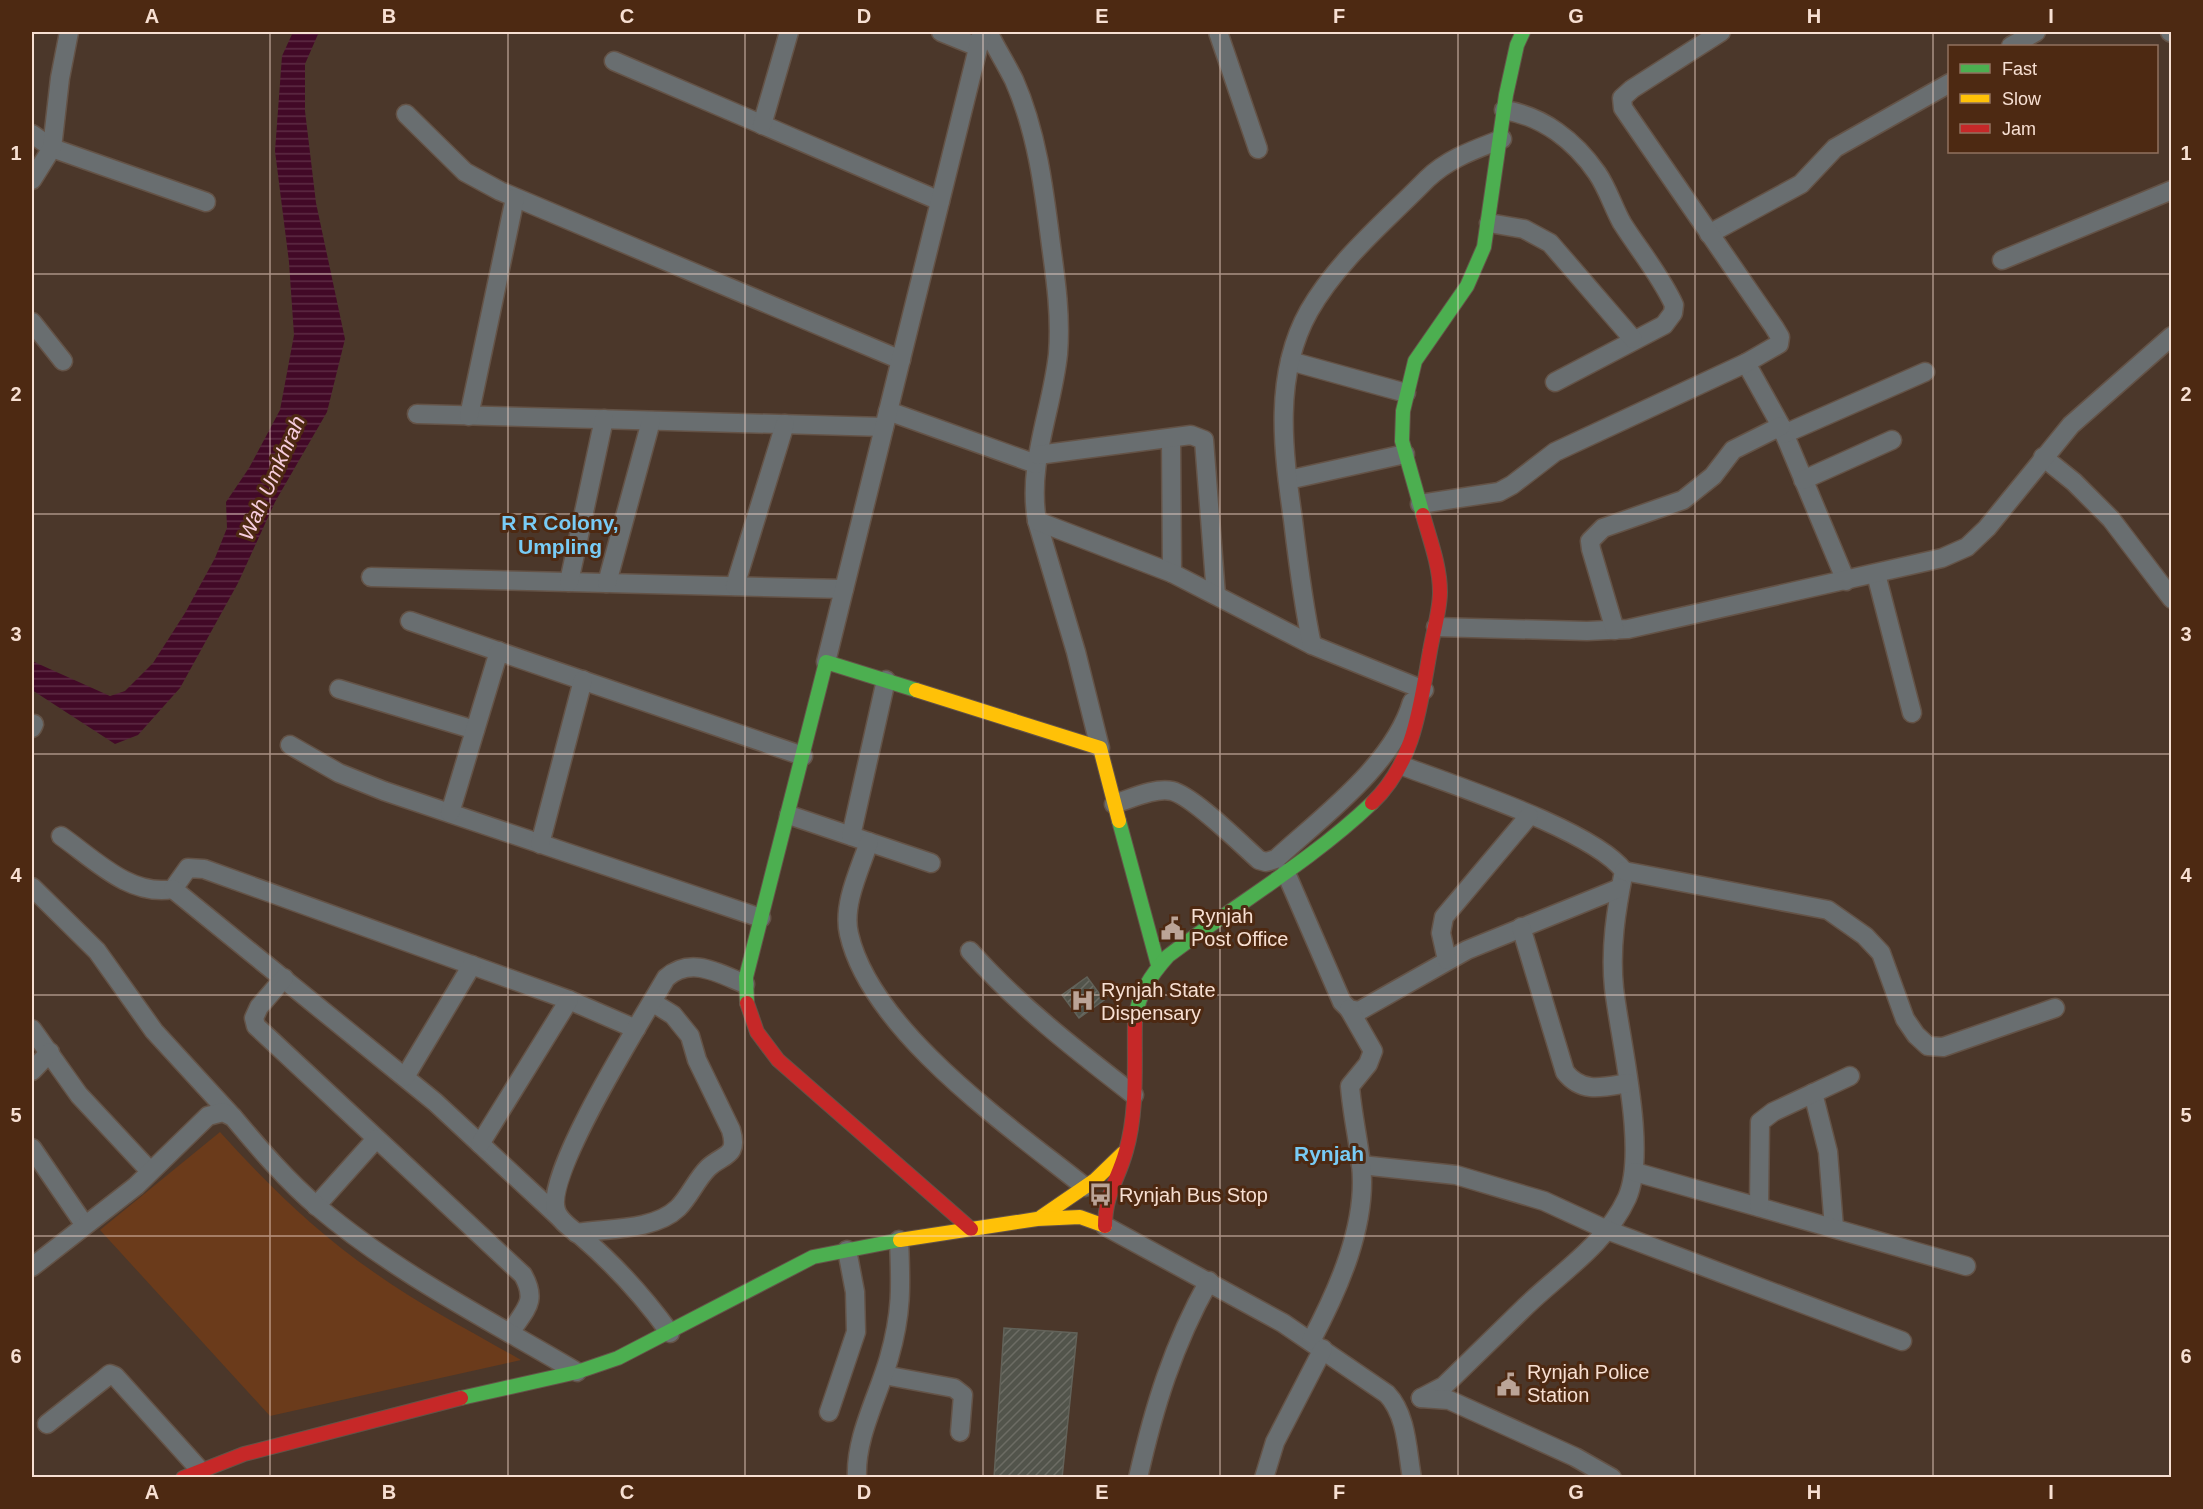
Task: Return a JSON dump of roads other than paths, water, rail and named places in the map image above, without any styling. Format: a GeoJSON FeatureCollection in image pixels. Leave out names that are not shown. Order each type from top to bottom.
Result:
{"type":"FeatureCollection","features":[{"type":"Feature","properties":{"kind":"street"},"geometry":{"type":"LineString","coordinates":[[32,180],[52,148],[60,78],[69,32]]}},
{"type":"Feature","properties":{"kind":"street"},"geometry":{"type":"LineString","coordinates":[[762,125],[789,32]]}},
{"type":"Feature","properties":{"kind":"street"},"geometry":{"type":"LineString","coordinates":[[941,32],[980,39],[789,815],[745,984],[747,1011],[754,1029],[778,1059],[971,1229]]}},
{"type":"Feature","properties":{"kind":"street"},"geometry":{"type":"LineString","coordinates":[[988,32],[1014,81],[1033,134],[1042,178],[1059,299],[1058,355],[1037,459],[1033,498],[1037,521],[1076,652],[1158,965]]}},
{"type":"Feature","properties":{"kind":"street"},"geometry":{"type":"LineString","coordinates":[[1218,32],[1258,149]]}},
{"type":"Feature","properties":{"kind":"street"},"geometry":{"type":"LineString","coordinates":[[1105,1226],[1106,1204],[1126,1151],[1134,1095],[1133,1034],[1136,1011],[1147,981],[1158,965],[1206,927],[1286,873],[1370,807],[1402,766],[1416,730],[1420,689],[1436,627],[1440,593],[1437,572],[1405,454],[1401,431],[1406,393],[1415,361],[1475,272],[1484,247],[1502,139],[1504,110],[1517,45],[1523,32]]}},
{"type":"Feature","properties":{"kind":"street"},"geometry":{"type":"LineString","coordinates":[[1420,504],[1498,492],[1512,485],[1555,452],[1773,350],[1779,344],[1780,337],[1623,108],[1622,98],[1632,89],[1721,32]]}},
{"type":"Feature","properties":{"kind":"street"},"geometry":{"type":"LineString","coordinates":[[2013,45],[2036,32]]}},
{"type":"Feature","properties":{"kind":"street"},"geometry":{"type":"LineString","coordinates":[[614,62],[940,201]]}},
{"type":"Feature","properties":{"kind":"street"},"geometry":{"type":"LineString","coordinates":[[1709,234],[1802,184],[1835,148],[1948,84]]}},
{"type":"Feature","properties":{"kind":"street"},"geometry":{"type":"LineString","coordinates":[[1504,110],[1523,113],[1540,121],[1559,133],[1586,159],[1598,174],[1623,224],[1674,305],[1669,321],[1555,382]]}},
{"type":"Feature","properties":{"kind":"street"},"geometry":{"type":"LineString","coordinates":[[406,114],[465,172],[515,198],[901,360]]}},
{"type":"Feature","properties":{"kind":"street"},"geometry":{"type":"LineString","coordinates":[[32,134],[52,148],[206,202]]}},
{"type":"Feature","properties":{"kind":"street"},"geometry":{"type":"LineString","coordinates":[[1312,645],[1299,578],[1288,480],[1283,402],[1290,361],[1309,312],[1342,265],[1441,165],[1502,139]]}},
{"type":"Feature","properties":{"kind":"street"},"geometry":{"type":"LineString","coordinates":[[2002,260],[2172,190]]}},
{"type":"Feature","properties":{"kind":"street"},"geometry":{"type":"LineString","coordinates":[[469,416],[515,198]]}},
{"type":"Feature","properties":{"kind":"street"},"geometry":{"type":"LineString","coordinates":[[1489,223],[1524,229],[1550,243],[1634,339]]}},
{"type":"Feature","properties":{"kind":"street"},"geometry":{"type":"LineString","coordinates":[[32,322],[63,361]]}},
{"type":"Feature","properties":{"kind":"street"},"geometry":{"type":"LineString","coordinates":[[1436,627],[1615,630],[1846,581],[1942,558],[1967,547],[1987,528],[2071,425],[2170,344]]}},
{"type":"Feature","properties":{"kind":"street"},"geometry":{"type":"LineString","coordinates":[[1290,361],[1406,393]]}},
{"type":"Feature","properties":{"kind":"street"},"geometry":{"type":"LineString","coordinates":[[1746,363],[1782,430],[1846,581]]}},
{"type":"Feature","properties":{"kind":"street"},"geometry":{"type":"LineString","coordinates":[[1615,630],[1591,549],[1590,541],[1595,534],[1603,528],[1683,500],[1707,481],[1733,450],[1925,372]]}},
{"type":"Feature","properties":{"kind":"street"},"geometry":{"type":"LineString","coordinates":[[417,414],[785,424],[886,419],[1037,459],[1198,435],[1206,447],[1216,595]]}},
{"type":"Feature","properties":{"kind":"street"},"geometry":{"type":"LineString","coordinates":[[569,582],[604,419]]}},
{"type":"Feature","properties":{"kind":"street"},"geometry":{"type":"LineString","coordinates":[[607,583],[651,421]]}},
{"type":"Feature","properties":{"kind":"street"},"geometry":{"type":"LineString","coordinates":[[735,586],[785,424]]}},
{"type":"Feature","properties":{"kind":"street"},"geometry":{"type":"LineString","coordinates":[[1171,438],[1172,573]]}},
{"type":"Feature","properties":{"kind":"street"},"geometry":{"type":"LineString","coordinates":[[1803,480],[1892,440]]}},
{"type":"Feature","properties":{"kind":"street"},"geometry":{"type":"LineString","coordinates":[[1288,480],[1405,454]]}},
{"type":"Feature","properties":{"kind":"street"},"geometry":{"type":"LineString","coordinates":[[2043,457],[2088,494],[2111,519],[2172,599]]}},
{"type":"Feature","properties":{"kind":"street"},"geometry":{"type":"LineString","coordinates":[[1037,521],[1172,573],[1312,645],[1420,689]]}},
{"type":"Feature","properties":{"kind":"street"},"geometry":{"type":"LineString","coordinates":[[1876,574],[1912,713]]}},
{"type":"Feature","properties":{"kind":"street"},"geometry":{"type":"LineString","coordinates":[[371,577],[844,589]]}},
{"type":"Feature","properties":{"kind":"street"},"geometry":{"type":"LineString","coordinates":[[410,621],[803,756]]}},
{"type":"Feature","properties":{"kind":"street"},"geometry":{"type":"LineString","coordinates":[[450,813],[499,651]]}},
{"type":"Feature","properties":{"kind":"street"},"geometry":{"type":"LineString","coordinates":[[826,662],[1100,748]]}},
{"type":"Feature","properties":{"kind":"street"},"geometry":{"type":"LineString","coordinates":[[540,844],[584,680]]}},
{"type":"Feature","properties":{"kind":"street"},"geometry":{"type":"LineString","coordinates":[[851,836],[886,680]]}},
{"type":"Feature","properties":{"kind":"street"},"geometry":{"type":"LineString","coordinates":[[339,689],[475,730]]}},
{"type":"Feature","properties":{"kind":"street"},"geometry":{"type":"LineString","coordinates":[[1114,804],[1159,791],[1172,790],[1191,802],[1259,860],[1266,862],[1276,859],[1378,763],[1401,731],[1420,689]]}},
{"type":"Feature","properties":{"kind":"street"},"geometry":{"type":"LineString","coordinates":[[290,745],[358,782],[761,918]]}},
{"type":"Feature","properties":{"kind":"street"},"geometry":{"type":"LineString","coordinates":[[1398,1407],[1444,1386],[1606,1230],[1627,1198],[1635,1172],[1628,1083],[1614,987],[1612,934],[1622,879],[1616,861],[1580,838],[1402,766]]}},
{"type":"Feature","properties":{"kind":"street"},"geometry":{"type":"LineString","coordinates":[[789,815],[931,863]]}},
{"type":"Feature","properties":{"kind":"street"},"geometry":{"type":"LineString","coordinates":[[1447,960],[1441,933],[1444,917],[1529,816]]}},
{"type":"Feature","properties":{"kind":"street"},"geometry":{"type":"LineString","coordinates":[[62,836],[127,883],[164,891],[173,889],[188,868],[204,869],[569,1000],[636,1029]]}},
{"type":"Feature","properties":{"kind":"street"},"geometry":{"type":"LineString","coordinates":[[869,842],[848,913],[848,933],[857,956],[885,1005],[929,1057],[1085,1187]]}},
{"type":"Feature","properties":{"kind":"street"},"geometry":{"type":"LineString","coordinates":[[1264,1478],[1275,1442],[1317,1345],[1348,1260],[1360,1209],[1361,1165],[1350,1086],[1368,1064],[1373,1051],[1349,1009],[1342,1002],[1286,873]]}},
{"type":"Feature","properties":{"kind":"street"},"geometry":{"type":"LineString","coordinates":[[1349,1009],[1359,1011],[1368,1007],[1447,960],[1622,879],[1828,910],[1865,936],[1881,953],[1905,1019],[1916,1035],[1928,1046],[1943,1047],[2055,1008]]}},
{"type":"Feature","properties":{"kind":"street"},"geometry":{"type":"LineString","coordinates":[[32,889],[98,951],[154,1031],[316,1206],[417,1277],[577,1372]]}},
{"type":"Feature","properties":{"kind":"street"},"geometry":{"type":"LineString","coordinates":[[173,889],[405,1077],[480,1144],[605,1257],[646,1300],[670,1333]]}},
{"type":"Feature","properties":{"kind":"street"},"geometry":{"type":"LineString","coordinates":[[1521,927],[1565,1072],[1580,1085],[1594,1088],[1628,1083]]}},
{"type":"Feature","properties":{"kind":"street"},"geometry":{"type":"LineString","coordinates":[[970,951],[1003,988],[1036,1017],[1134,1095]]}},
{"type":"Feature","properties":{"kind":"street"},"geometry":{"type":"LineString","coordinates":[[405,1077],[472,965]]}},
{"type":"Feature","properties":{"kind":"street"},"geometry":{"type":"LineString","coordinates":[[561,1219],[556,1210],[555,1197],[561,1173],[597,1098],[666,978],[686,966],[698,967],[745,984]]}},
{"type":"Feature","properties":{"kind":"street"},"geometry":{"type":"LineString","coordinates":[[284,978],[259,1007],[254,1018],[256,1026],[522,1275],[531,1290],[531,1300],[510,1333]]}},
{"type":"Feature","properties":{"kind":"street"},"geometry":{"type":"LineString","coordinates":[[480,1144],[569,1000]]}},
{"type":"Feature","properties":{"kind":"street"},"geometry":{"type":"LineString","coordinates":[[576,1233],[641,1224],[665,1218],[678,1208],[701,1175],[731,1151],[734,1142],[731,1130],[696,1060],[690,1036],[673,1015],[652,1002]]}},
{"type":"Feature","properties":{"kind":"street"},"geometry":{"type":"LineString","coordinates":[[32,1029],[79,1095],[150,1171]]}},
{"type":"Feature","properties":{"kind":"street"},"geometry":{"type":"LineString","coordinates":[[32,1071],[50,1052]]}},
{"type":"Feature","properties":{"kind":"street"},"geometry":{"type":"LineString","coordinates":[[1759,1207],[1760,1122],[1773,1112],[1850,1076]]}},
{"type":"Feature","properties":{"kind":"street"},"geometry":{"type":"LineString","coordinates":[[1813,1093],[1828,1152],[1834,1228]]}},
{"type":"Feature","properties":{"kind":"street"},"geometry":{"type":"LineString","coordinates":[[32,1267],[84,1224],[117,1201],[208,1116],[223,1112],[233,1117]]}},
{"type":"Feature","properties":{"kind":"street"},"geometry":{"type":"LineString","coordinates":[[316,1206],[376,1139]]}},
{"type":"Feature","properties":{"kind":"street"},"geometry":{"type":"LineString","coordinates":[[32,1148],[84,1224]]}},
{"type":"Feature","properties":{"kind":"street"},"geometry":{"type":"LineString","coordinates":[[1037,1219],[1085,1187],[1126,1151]]}},
{"type":"Feature","properties":{"kind":"street"},"geometry":{"type":"LineString","coordinates":[[1361,1165],[1456,1175],[1544,1201],[1606,1230],[1902,1341]]}},
{"type":"Feature","properties":{"kind":"street"},"geometry":{"type":"LineString","coordinates":[[1635,1172],[1966,1266]]}},
{"type":"Feature","properties":{"kind":"street"},"geometry":{"type":"LineString","coordinates":[[183,1478],[244,1454],[421,1407],[577,1372],[618,1358],[813,1257],[899,1240],[1037,1219],[1080,1218],[1105,1226],[1209,1281],[1317,1345],[1369,1379],[1398,1407],[1412,1478]]}},
{"type":"Feature","properties":{"kind":"street"},"geometry":{"type":"LineString","coordinates":[[857,1478],[856,1461],[861,1440],[884,1375],[900,1314],[899,1240]]}},
{"type":"Feature","properties":{"kind":"street"},"geometry":{"type":"LineString","coordinates":[[829,1412],[856,1332],[855,1292],[847,1250]]}},
{"type":"Feature","properties":{"kind":"street"},"geometry":{"type":"LineString","coordinates":[[1138,1478],[1159,1394],[1180,1334],[1209,1281]]}},
{"type":"Feature","properties":{"kind":"street"},"geometry":{"type":"LineString","coordinates":[[47,1424],[110,1374],[115,1376],[200,1470]]}},
{"type":"Feature","properties":{"kind":"street"},"geometry":{"type":"LineString","coordinates":[[884,1375],[954,1388],[963,1395],[960,1432]]}},
{"type":"Feature","properties":{"kind":"street"},"geometry":{"type":"LineString","coordinates":[[1421,1398],[1449,1400],[1575,1457],[1612,1478]]}},
{"type":"Feature","properties":{"kind":"water","name":"Wah Umkhrah"},"geometry":{"type":"Polygon","coordinates":[[[293,32],[319,32],[305,64],[305,111],[316,203],[345,339],[327,412],[275,502],[238,583],[180,688],[138,735],[115,744],[32,690],[32,661],[110,696],[125,691],[153,663],[185,613],[215,558],[227,528],[226,502],[249,468],[280,410],[294,335],[289,262],[275,151],[282,56],[293,32]]]}},
{"type":"Feature","properties":{"kind":"place","name":"Rynjah Post Office"},"geometry":{"type":"Point","coordinates":[1173,928]}},
{"type":"Feature","properties":{"kind":"place","name":"Rynjah State Dispensary"},"geometry":{"type":"Point","coordinates":[1083,1001]}},
{"type":"Feature","properties":{"kind":"place","name":"Rynjah Bus Stop"},"geometry":{"type":"Point","coordinates":[1101,1195]}},
{"type":"Feature","properties":{"kind":"place","name":"Rynjah Police Station"},"geometry":{"type":"Point","coordinates":[1509,1384]}},
{"type":"Feature","properties":{"kind":"district","name":"R R Colony, Umpling"},"geometry":{"type":"Point","coordinates":[560,535]}},
{"type":"Feature","properties":{"kind":"district","name":"Rynjah"},"geometry":{"type":"Point","coordinates":[1329,1154]}}]}
